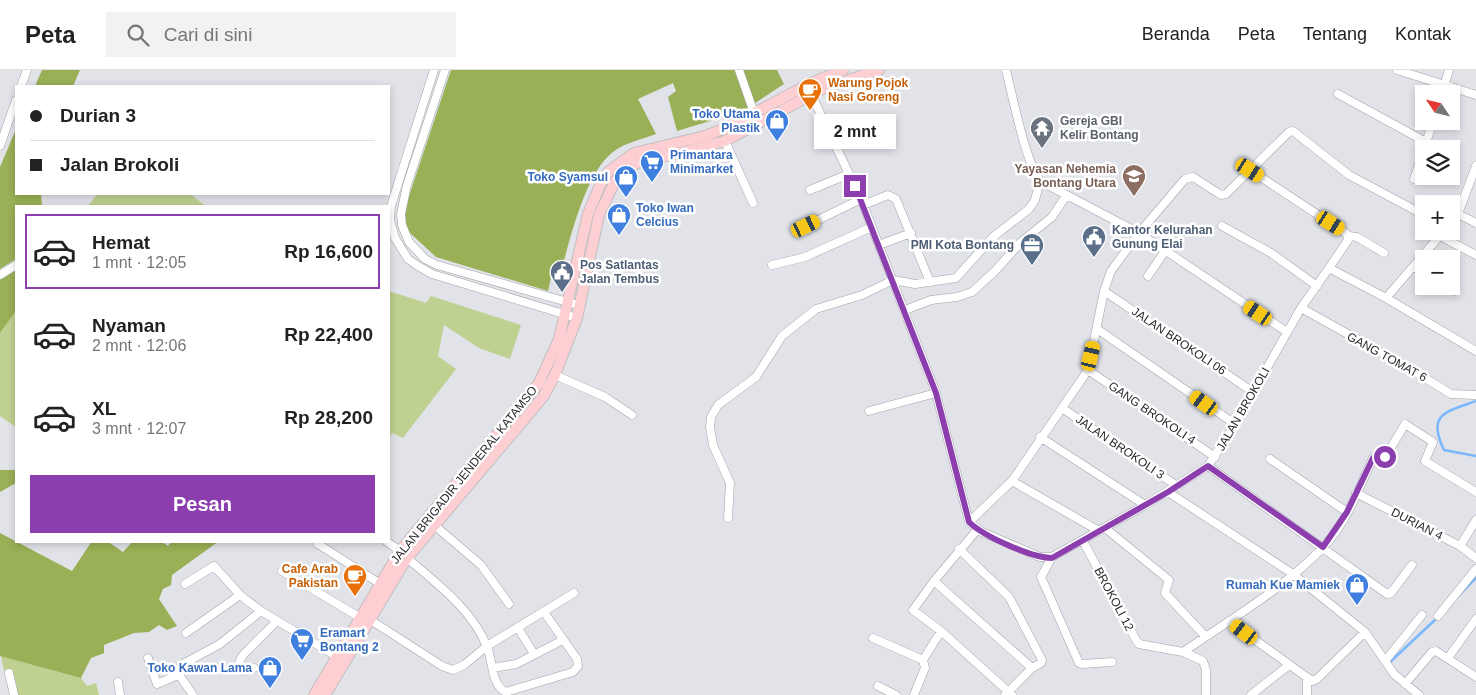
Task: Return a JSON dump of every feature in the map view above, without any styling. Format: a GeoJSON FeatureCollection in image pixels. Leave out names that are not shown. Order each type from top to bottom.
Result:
{"type":"FeatureCollection","features":[{"type":"Feature","properties":{"kind":"main road","name":"JALAN BRIGADIR JENDERAL KATAMSO"},"geometry":{"type":"LineString","coordinates":[[325,695],[364,618],[379,583],[452,495],[539,383],[559,338],[588,214],[601,183],[609,171],[634,153],[705,136],[728,127],[810,83],[843,70]]}},
{"type":"Feature","properties":{"kind":"main road","name":"JALAN BRIGADIR JENDERAL KATAMSO"},"geometry":{"type":"LineString","coordinates":[[314,695],[336,656],[364,618],[403,555],[434,525],[452,495],[525,420],[543,397],[555,375],[577,318],[578,305],[599,215],[614,183],[622,172],[641,161],[725,140],[824,88],[879,70]]}},
{"type":"Feature","properties":{"kind":"street"},"geometry":{"type":"LineString","coordinates":[[21,85],[26,70]]}},
{"type":"Feature","properties":{"kind":"street"},"geometry":{"type":"LineString","coordinates":[[434,70],[391,206],[392,230],[400,248],[408,259],[432,274],[577,318]]}},
{"type":"Feature","properties":{"kind":"street"},"geometry":{"type":"LineString","coordinates":[[446,70],[403,200],[402,225],[409,242],[425,259],[438,265],[578,305]]}},
{"type":"Feature","properties":{"kind":"street"},"geometry":{"type":"LineString","coordinates":[[739,70],[754,113]]}},
{"type":"Feature","properties":{"kind":"street"},"geometry":{"type":"LineString","coordinates":[[1006,70],[1026,147],[1035,174],[1042,182],[1139,233],[1287,332]]}},
{"type":"Feature","properties":{"kind":"street"},"geometry":{"type":"LineString","coordinates":[[1397,70],[1444,85],[1450,70]]}},
{"type":"Feature","properties":{"kind":"street"},"geometry":{"type":"LineString","coordinates":[[1460,90],[1476,95]]}},
{"type":"Feature","properties":{"kind":"street"},"geometry":{"type":"LineString","coordinates":[[811,94],[862,202],[936,393],[969,522],[977,530],[1040,557],[1052,558],[1041,577],[1079,662],[1082,664],[1112,662]]}},
{"type":"Feature","properties":{"kind":"street"},"geometry":{"type":"LineString","coordinates":[[1338,94],[1415,141]]}},
{"type":"Feature","properties":{"kind":"street"},"geometry":{"type":"LineString","coordinates":[[0,146],[15,103]]}},
{"type":"Feature","properties":{"kind":"street"},"geometry":{"type":"LineString","coordinates":[[0,118],[9,121]]}},
{"type":"Feature","properties":{"kind":"street"},"geometry":{"type":"LineString","coordinates":[[969,522],[1012,481],[1040,437],[1088,370],[1104,291],[1111,271],[1139,233],[1185,179],[1193,177],[1224,195],[1289,132],[1293,131],[1348,175],[1415,210]]}},
{"type":"Feature","properties":{"kind":"street"},"geometry":{"type":"LineString","coordinates":[[725,140],[753,203]]}},
{"type":"Feature","properties":{"kind":"street"},"geometry":{"type":"LineString","coordinates":[[1460,209],[1476,166]]}},
{"type":"Feature","properties":{"kind":"street"},"geometry":{"type":"LineString","coordinates":[[1250,170],[1349,236],[1357,237],[1384,253]]}},
{"type":"Feature","properties":{"kind":"street"},"geometry":{"type":"LineString","coordinates":[[810,190],[849,174]]}},
{"type":"Feature","properties":{"kind":"street"},"geometry":{"type":"LineString","coordinates":[[728,518],[729,478],[714,445],[710,428],[711,417],[715,409],[756,377],[777,342],[807,314],[822,306],[862,295],[893,280],[915,284],[959,275],[993,237],[1030,209],[1042,182]]}},
{"type":"Feature","properties":{"kind":"street"},"geometry":{"type":"LineString","coordinates":[[904,308],[931,300],[957,297],[972,292],[986,281],[1021,242],[1052,217],[1062,194]]}},
{"type":"Feature","properties":{"kind":"street"},"geometry":{"type":"LineString","coordinates":[[806,226],[862,202],[888,195],[894,196],[930,282]]}},
{"type":"Feature","properties":{"kind":"street"},"geometry":{"type":"LineString","coordinates":[[1460,215],[1476,223]]}},
{"type":"Feature","properties":{"kind":"street"},"geometry":{"type":"LineString","coordinates":[[1222,226],[1271,253],[1317,286]]}},
{"type":"Feature","properties":{"kind":"street"},"geometry":{"type":"LineString","coordinates":[[772,265],[805,257],[872,227]]}},
{"type":"Feature","properties":{"kind":"street"},"geometry":{"type":"LineString","coordinates":[[879,245],[911,233]]}},
{"type":"Feature","properties":{"kind":"street","name":"JALAN BROKOLI"},"geometry":{"type":"LineString","coordinates":[[1052,558],[1168,492],[1208,466],[1254,392],[1301,308],[1349,236]]}},
{"type":"Feature","properties":{"kind":"street"},"geometry":{"type":"LineString","coordinates":[[1386,298],[1437,240]]}},
{"type":"Feature","properties":{"kind":"street"},"geometry":{"type":"LineString","coordinates":[[1452,240],[1476,255]]}},
{"type":"Feature","properties":{"kind":"street"},"geometry":{"type":"LineString","coordinates":[[1148,276],[1165,251]]}},
{"type":"Feature","properties":{"kind":"street"},"geometry":{"type":"LineString","coordinates":[[0,275],[15,266]]}},
{"type":"Feature","properties":{"kind":"street"},"geometry":{"type":"LineString","coordinates":[[1329,268],[1386,298],[1476,351]]}},
{"type":"Feature","properties":{"kind":"street","name":"JALAN BROKOLI 06"},"geometry":{"type":"LineString","coordinates":[[1104,291],[1254,392]]}},
{"type":"Feature","properties":{"kind":"street","name":"GANG TOMAT 6"},"geometry":{"type":"LineString","coordinates":[[1301,308],[1402,364],[1451,394],[1476,395]]}},
{"type":"Feature","properties":{"kind":"street"},"geometry":{"type":"LineString","coordinates":[[1097,329],[1235,424]]}},
{"type":"Feature","properties":{"kind":"street","name":"GANG BROKOLI 4"},"geometry":{"type":"LineString","coordinates":[[1088,370],[1215,457]]}},
{"type":"Feature","properties":{"kind":"street"},"geometry":{"type":"LineString","coordinates":[[555,375],[605,397],[632,415]]}},
{"type":"Feature","properties":{"kind":"street"},"geometry":{"type":"LineString","coordinates":[[869,411],[936,393]]}},
{"type":"Feature","properties":{"kind":"street","name":"JALAN BROKOLI 3"},"geometry":{"type":"LineString","coordinates":[[1062,408],[1177,486]]}},
{"type":"Feature","properties":{"kind":"street"},"geometry":{"type":"LineString","coordinates":[[1183,652],[1293,574],[1323,547],[1347,512],[1373,458],[1386,456],[1407,423],[1433,442],[1425,462],[1476,492]]}},
{"type":"Feature","properties":{"kind":"street"},"geometry":{"type":"LineString","coordinates":[[1040,437],[1145,505]]}},
{"type":"Feature","properties":{"kind":"street"},"geometry":{"type":"LineString","coordinates":[[1270,459],[1347,512]]}},
{"type":"Feature","properties":{"kind":"street"},"geometry":{"type":"LineString","coordinates":[[1208,466],[1387,594],[1391,593],[1412,565]]}},
{"type":"Feature","properties":{"kind":"street"},"geometry":{"type":"LineString","coordinates":[[1012,481],[1102,530],[1169,580],[1165,592],[1205,636]]}},
{"type":"Feature","properties":{"kind":"street"},"geometry":{"type":"LineString","coordinates":[[1168,492],[1293,574],[1365,632],[1394,674],[1419,695]]}},
{"type":"Feature","properties":{"kind":"street","name":"DURIAN 4"},"geometry":{"type":"LineString","coordinates":[[1356,493],[1460,546],[1476,558]]}},
{"type":"Feature","properties":{"kind":"street"},"geometry":{"type":"LineString","coordinates":[[1460,546],[1476,520]]}},
{"type":"Feature","properties":{"kind":"street"},"geometry":{"type":"LineString","coordinates":[[434,525],[481,565],[509,604]]}},
{"type":"Feature","properties":{"kind":"street"},"geometry":{"type":"LineString","coordinates":[[959,550],[1011,601],[1042,660],[1040,665],[1032,668],[1008,694],[941,631],[913,610],[934,580],[959,550],[977,530]]}},
{"type":"Feature","properties":{"kind":"street","name":"BROKOLI 12"},"geometry":{"type":"LineString","coordinates":[[1083,541],[1139,644],[1183,652]]}},
{"type":"Feature","properties":{"kind":"street"},"geometry":{"type":"LineString","coordinates":[[388,543],[436,582],[470,617],[487,646],[498,685],[506,692],[573,672],[578,666],[577,659],[544,612]]}},
{"type":"Feature","properties":{"kind":"street"},"geometry":{"type":"LineString","coordinates":[[318,544],[379,583]]}},
{"type":"Feature","properties":{"kind":"street"},"geometry":{"type":"LineString","coordinates":[[185,584],[214,566],[240,595],[261,611],[336,656]]}},
{"type":"Feature","properties":{"kind":"street"},"geometry":{"type":"LineString","coordinates":[[1438,616],[1476,569]]}},
{"type":"Feature","properties":{"kind":"street"},"geometry":{"type":"LineString","coordinates":[[282,571],[448,669],[453,670],[464,665],[487,646],[574,593]]}},
{"type":"Feature","properties":{"kind":"street"},"geometry":{"type":"LineString","coordinates":[[934,580],[1032,668]]}},
{"type":"Feature","properties":{"kind":"street"},"geometry":{"type":"LineString","coordinates":[[186,633],[240,595]]}},
{"type":"Feature","properties":{"kind":"street"},"geometry":{"type":"LineString","coordinates":[[148,658],[157,684],[220,644],[261,611]]}},
{"type":"Feature","properties":{"kind":"street"},"geometry":{"type":"LineString","coordinates":[[1384,661],[1422,615]]}},
{"type":"Feature","properties":{"kind":"street"},"geometry":{"type":"LineString","coordinates":[[1448,658],[1476,619]]}},
{"type":"Feature","properties":{"kind":"street"},"geometry":{"type":"LineString","coordinates":[[254,668],[242,671],[239,667],[239,662],[243,655],[277,621]]}},
{"type":"Feature","properties":{"kind":"street"},"geometry":{"type":"LineString","coordinates":[[1229,621],[1307,678],[1317,679],[1365,632]]}},
{"type":"Feature","properties":{"kind":"street"},"geometry":{"type":"LineString","coordinates":[[518,628],[534,654]]}},
{"type":"Feature","properties":{"kind":"street"},"geometry":{"type":"LineString","coordinates":[[914,695],[925,668],[923,660],[941,631]]}},
{"type":"Feature","properties":{"kind":"street"},"geometry":{"type":"LineString","coordinates":[[873,638],[923,660]]}},
{"type":"Feature","properties":{"kind":"street"},"geometry":{"type":"LineString","coordinates":[[493,668],[516,664],[563,640]]}},
{"type":"Feature","properties":{"kind":"street"},"geometry":{"type":"LineString","coordinates":[[1183,652],[1200,659],[1205,664],[1206,695]]}},
{"type":"Feature","properties":{"kind":"street"},"geometry":{"type":"LineString","coordinates":[[1404,683],[1432,652],[1439,652],[1476,677]]}},
{"type":"Feature","properties":{"kind":"street"},"geometry":{"type":"LineString","coordinates":[[1251,695],[1289,665]]}},
{"type":"Feature","properties":{"kind":"street"},"geometry":{"type":"LineString","coordinates":[[178,669],[193,695]]}},
{"type":"Feature","properties":{"kind":"street"},"geometry":{"type":"LineString","coordinates":[[9,673],[14,695]]}},
{"type":"Feature","properties":{"kind":"street"},"geometry":{"type":"LineString","coordinates":[[1307,678],[1307,695]]}},
{"type":"Feature","properties":{"kind":"street"},"geometry":{"type":"LineString","coordinates":[[118,682],[120,695]]}},
{"type":"Feature","properties":{"kind":"street"},"geometry":{"type":"LineString","coordinates":[[878,686],[896,695]]}},
{"type":"Feature","properties":{"kind":"green space"},"geometry":{"type":"Polygon","coordinates":[[[42,70],[80,70],[73,85],[35,85],[42,70]]]}},
{"type":"Feature","properties":{"kind":"green space"},"geometry":{"type":"Polygon","coordinates":[[[451,70],[777,70],[784,84],[743,111],[677,131],[668,97],[676,91],[673,83],[638,99],[656,134],[623,146],[613,152],[603,162],[594,176],[579,211],[559,279],[551,278],[548,291],[436,257],[409,232],[403,214],[451,70]]]}},
{"type":"Feature","properties":{"kind":"green space"},"geometry":{"type":"Polygon","coordinates":[[[15,131],[15,195],[41,195],[42,205],[15,205],[15,260],[0,269],[0,167],[15,131]]]}},
{"type":"Feature","properties":{"kind":"green space"},"geometry":{"type":"Polygon","coordinates":[[[96,195],[191,195],[205,205],[89,205],[96,195]]]}},
{"type":"Feature","properties":{"kind":"green space"},"geometry":{"type":"Polygon","coordinates":[[[15,266],[15,312],[0,333],[0,275],[15,266]]]}},
{"type":"Feature","properties":{"kind":"green space"},"geometry":{"type":"Polygon","coordinates":[[[390,291],[426,303],[431,296],[521,325],[510,359],[479,348],[444,325],[438,356],[456,369],[403,438],[392,433],[390,437],[390,291]]]}},
{"type":"Feature","properties":{"kind":"green space"},"geometry":{"type":"Polygon","coordinates":[[[15,312],[15,426],[0,416],[0,333],[15,312]]]}},
{"type":"Feature","properties":{"kind":"green space"},"geometry":{"type":"Polygon","coordinates":[[[0,470],[15,470],[15,484],[0,492],[0,470]]]}},
{"type":"Feature","properties":{"kind":"green space"},"geometry":{"type":"Polygon","coordinates":[[[0,533],[15,541],[15,543],[19,543],[72,571],[91,543],[110,543],[123,552],[131,543],[164,543],[168,546],[170,543],[216,543],[172,575],[171,585],[163,589],[159,599],[177,626],[167,630],[159,625],[149,632],[134,633],[104,645],[104,653],[91,658],[81,678],[0,656],[0,533]]]}},
{"type":"Feature","properties":{"kind":"green space"},"geometry":{"type":"Polygon","coordinates":[[[1,656],[81,678],[87,686],[96,683],[99,695],[16,695],[11,670],[4,671],[1,656]]]}},
{"type":"Feature","properties":{"kind":"waterway"},"geometry":{"type":"LineString","coordinates":[[1476,401],[1456,408],[1442,416],[1437,428],[1444,450],[1476,456]]}},
{"type":"Feature","properties":{"kind":"waterway"},"geometry":{"type":"LineString","coordinates":[[1458,596],[1476,578]]}},
{"type":"Feature","properties":{"kind":"waterway"},"geometry":{"type":"LineString","coordinates":[[1389,663],[1437,618]]}},
{"type":"Feature","properties":{"kind":"place","name":"Warung Pojok Nasi Goreng"},"geometry":{"type":"Point","coordinates":[810,111]}},
{"type":"Feature","properties":{"kind":"place","name":"Toko Utama Plastik"},"geometry":{"type":"Point","coordinates":[777,142]}},
{"type":"Feature","properties":{"kind":"place","name":"Gereja GBI Kelir Bontang"},"geometry":{"type":"Point","coordinates":[1042,149]}},
{"type":"Feature","properties":{"kind":"place","name":"Primantara Minimarket"},"geometry":{"type":"Point","coordinates":[652,183]}},
{"type":"Feature","properties":{"kind":"place","name":"Yayasan Nehemia Bontang Utara"},"geometry":{"type":"Point","coordinates":[1134,197]}},
{"type":"Feature","properties":{"kind":"place","name":"Toko Syamsul"},"geometry":{"type":"Point","coordinates":[626,198]}},
{"type":"Feature","properties":{"kind":"place","name":"Toko Iwan Celcius"},"geometry":{"type":"Point","coordinates":[619,236]}},
{"type":"Feature","properties":{"kind":"place","name":"Kantor Kelurahan Gunung Elai"},"geometry":{"type":"Point","coordinates":[1094,258]}},
{"type":"Feature","properties":{"kind":"place","name":"PMI Kota Bontang"},"geometry":{"type":"Point","coordinates":[1032,266]}},
{"type":"Feature","properties":{"kind":"place","name":"Pos Satlantas Jalan Tembus"},"geometry":{"type":"Point","coordinates":[562,293]}},
{"type":"Feature","properties":{"kind":"place","name":"Cafe Arab Pakistan"},"geometry":{"type":"Point","coordinates":[355,597]}},
{"type":"Feature","properties":{"kind":"place","name":"Rumah Kue Mamiek"},"geometry":{"type":"Point","coordinates":[1357,606]}},
{"type":"Feature","properties":{"kind":"place","name":"Eramart Bontang 2"},"geometry":{"type":"Point","coordinates":[302,661]}},
{"type":"Feature","properties":{"kind":"place","name":"Toko Kawan Lama"},"geometry":{"type":"Point","coordinates":[270,689]}},
{"type":"Feature","properties":{"kind":"route"},"geometry":{"type":"LineString","coordinates":[[855,186],[898,291],[936,393],[961,484],[969,522],[977,530],[1040,557],[1052,558],[1168,492],[1208,466],[1323,547],[1338,528],[1347,512],[1373,458],[1376,456],[1385,457]]}}]}
